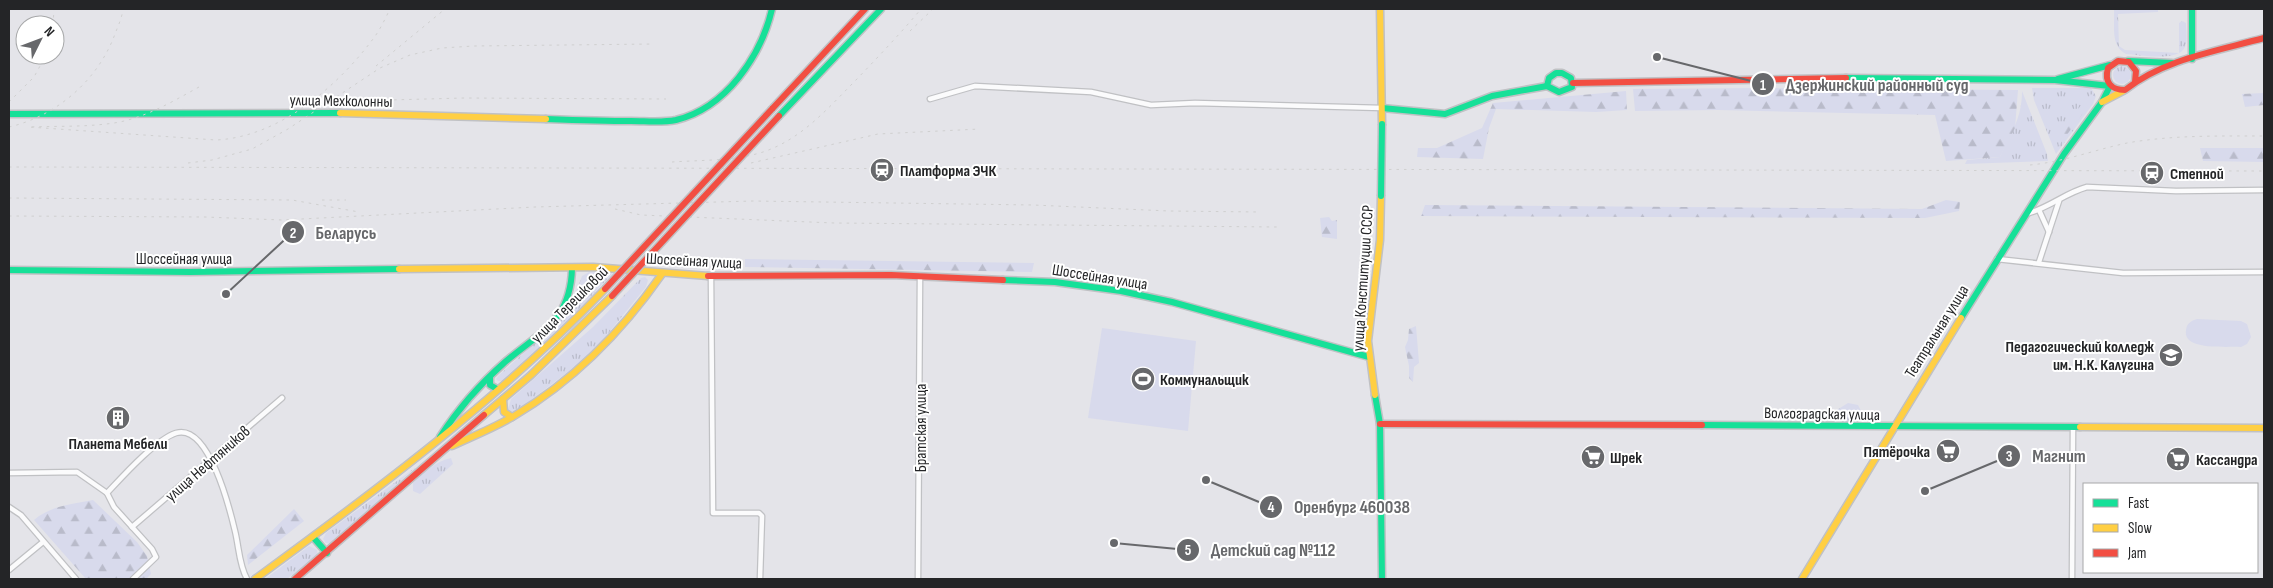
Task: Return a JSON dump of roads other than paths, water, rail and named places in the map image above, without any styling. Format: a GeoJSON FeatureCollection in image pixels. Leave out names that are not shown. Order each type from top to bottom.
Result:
{"type":"FeatureCollection","features":[{"type":"Feature","properties":{"kind":"main road","name":"улица Мехколонны"},"geometry":{"type":"LineString","coordinates":[[9,114],[296,112],[454,115],[604,121],[672,121],[685,117],[707,104],[737,79],[756,53],[764,37],[772,9]]}},
{"type":"Feature","properties":{"kind":"main road","name":"улица Терешковой"},"geometry":{"type":"LineString","coordinates":[[255,579],[313,537],[425,450],[570,324],[605,289],[865,9]]}},
{"type":"Feature","properties":{"kind":"main road","name":"улица Терешковой"},"geometry":{"type":"LineString","coordinates":[[297,578],[550,357],[612,296],[881,9]]}},
{"type":"Feature","properties":{"kind":"main road","name":"улица Конституции СССР"},"geometry":{"type":"LineString","coordinates":[[1380,9],[1382,108],[1380,240],[1369,328],[1369,357],[1380,424],[1382,579]]}},
{"type":"Feature","properties":{"kind":"main road"},"geometry":{"type":"LineString","coordinates":[[2192,9],[2192,59]]}},
{"type":"Feature","properties":{"kind":"main road"},"geometry":{"type":"LineString","coordinates":[[1382,108],[1445,114],[1458,111],[1492,96],[1547,86],[1557,93],[1568,90],[1573,84],[1822,78],[2055,80],[2110,86],[2117,90],[2125,90],[2135,82],[2172,64],[2264,38]]}},
{"type":"Feature","properties":{"kind":"main road"},"geometry":{"type":"LineString","coordinates":[[2055,80],[2110,65],[2118,60],[2172,64]]}},
{"type":"Feature","properties":{"kind":"main road"},"geometry":{"type":"LineString","coordinates":[[2126,61],[2136,71],[2135,82]]}},
{"type":"Feature","properties":{"kind":"main road"},"geometry":{"type":"LineString","coordinates":[[2110,65],[2106,75],[2110,86]]}},
{"type":"Feature","properties":{"kind":"main road"},"geometry":{"type":"LineString","coordinates":[[1547,86],[1548,79],[1556,73],[1571,78],[1573,84]]}},
{"type":"Feature","properties":{"kind":"main road","name":"Театральная улица"},"geometry":{"type":"LineString","coordinates":[[1802,579],[1997,259],[2064,154],[2102,102],[2110,86]]}},
{"type":"Feature","properties":{"kind":"main road","name":"Театральная улица"},"geometry":{"type":"LineString","coordinates":[[2102,102],[2125,90]]}},
{"type":"Feature","properties":{"kind":"main road"},"geometry":{"type":"LineString","coordinates":[[438,439],[447,425],[490,377],[558,316],[568,298],[572,282],[572,268]]}},
{"type":"Feature","properties":{"kind":"main road","name":"Шоссейная улица"},"geometry":{"type":"LineString","coordinates":[[9,270],[199,272],[613,268],[662,274],[711,276],[920,276],[1055,282],[1121,291],[1214,313],[1369,357]]}},
{"type":"Feature","properties":{"kind":"main road"},"geometry":{"type":"LineString","coordinates":[[446,448],[512,417],[549,392],[601,349],[662,274]]}},
{"type":"Feature","properties":{"kind":"main road"},"geometry":{"type":"LineString","coordinates":[[490,377],[490,385],[497,389]]}},
{"type":"Feature","properties":{"kind":"main road"},"geometry":{"type":"LineString","coordinates":[[503,399],[502,408],[506,414],[512,417]]}},
{"type":"Feature","properties":{"kind":"main road","name":"Волгоградская улица"},"geometry":{"type":"LineString","coordinates":[[1380,424],[1607,424],[1893,428],[2264,428]]}},
{"type":"Feature","properties":{"kind":"main road"},"geometry":{"type":"LineString","coordinates":[[425,450],[434,460]]}},
{"type":"Feature","properties":{"kind":"main road"},"geometry":{"type":"LineString","coordinates":[[313,537],[327,553]]}},
{"type":"Feature","properties":{"kind":"street"},"geometry":{"type":"LineString","coordinates":[[930,99],[974,86],[1091,92],[1151,105],[1195,103],[1314,104],[1382,108]]}},
{"type":"Feature","properties":{"kind":"street"},"geometry":{"type":"LineString","coordinates":[[2026,214],[2059,201],[2073,191],[2087,187],[2176,191],[2264,190]]}},
{"type":"Feature","properties":{"kind":"street"},"geometry":{"type":"LineString","coordinates":[[2039,262],[2059,201]]}},
{"type":"Feature","properties":{"kind":"street"},"geometry":{"type":"LineString","coordinates":[[2039,210],[2049,233]]}},
{"type":"Feature","properties":{"kind":"street"},"geometry":{"type":"LineString","coordinates":[[1997,259],[2039,262],[2123,273],[2264,272]]}},
{"type":"Feature","properties":{"kind":"street"},"geometry":{"type":"LineString","coordinates":[[711,276],[714,512],[759,513],[762,516],[760,579]]}},
{"type":"Feature","properties":{"kind":"street","name":"Братская улица"},"geometry":{"type":"LineString","coordinates":[[918,579],[920,276]]}},
{"type":"Feature","properties":{"kind":"street","name":"улица Нефтяников"},"geometry":{"type":"LineString","coordinates":[[132,527],[282,398]]}},
{"type":"Feature","properties":{"kind":"street"},"geometry":{"type":"LineString","coordinates":[[2072,579],[2073,427]]}},
{"type":"Feature","properties":{"kind":"street"},"geometry":{"type":"LineString","coordinates":[[107,492],[137,461],[169,436],[178,432],[187,434],[199,441],[212,459],[236,532],[243,572],[247,579]]}},
{"type":"Feature","properties":{"kind":"street"},"geometry":{"type":"LineString","coordinates":[[9,473],[77,472],[107,492],[114,507],[152,549],[156,557],[133,579]]}},
{"type":"Feature","properties":{"kind":"street"},"geometry":{"type":"LineString","coordinates":[[9,507],[21,515],[74,579]]}},
{"type":"Feature","properties":{"kind":"street"},"geometry":{"type":"LineString","coordinates":[[9,570],[43,542]]}},
{"type":"Feature","properties":{"kind":"railway"},"geometry":{"type":"LineString","coordinates":[[54,9],[54,15]]}},
{"type":"Feature","properties":{"kind":"railway"},"geometry":{"type":"LineString","coordinates":[[9,127],[27,122],[59,105],[87,81],[108,51],[120,22],[123,9]]}},
{"type":"Feature","properties":{"kind":"railway"},"geometry":{"type":"LineString","coordinates":[[199,87],[143,115],[119,122],[87,126],[29,127],[216,140],[239,137],[262,130],[305,106],[342,75],[376,36],[390,9]]}},
{"type":"Feature","properties":{"kind":"railway"},"geometry":{"type":"LineString","coordinates":[[376,66],[445,9]]}},
{"type":"Feature","properties":{"kind":"railway"},"geometry":{"type":"LineString","coordinates":[[672,162],[718,160],[752,155],[763,152],[790,139],[814,122],[889,45],[921,9]]}},
{"type":"Feature","properties":{"kind":"railway"},"geometry":{"type":"LineString","coordinates":[[910,31],[933,9]]}},
{"type":"Feature","properties":{"kind":"railway"},"geometry":{"type":"LineString","coordinates":[[188,163],[212,160],[252,149],[288,129],[380,68],[410,55],[442,48],[474,46],[654,44]]}},
{"type":"Feature","properties":{"kind":"railway"},"geometry":{"type":"LineString","coordinates":[[9,102],[34,77],[41,65]]}},
{"type":"Feature","properties":{"kind":"railway"},"geometry":{"type":"LineString","coordinates":[[328,109],[351,101],[464,98],[666,99]]}},
{"type":"Feature","properties":{"kind":"railway"},"geometry":{"type":"LineString","coordinates":[[751,163],[878,134],[980,129]]}},
{"type":"Feature","properties":{"kind":"railway"},"geometry":{"type":"LineString","coordinates":[[2030,165],[2144,140],[2196,136],[2264,136]]}},
{"type":"Feature","properties":{"kind":"railway"},"geometry":{"type":"LineString","coordinates":[[9,167],[2264,171]]}},
{"type":"Feature","properties":{"kind":"railway"},"geometry":{"type":"LineString","coordinates":[[9,198],[292,200],[359,212]]}},
{"type":"Feature","properties":{"kind":"railway"},"geometry":{"type":"LineString","coordinates":[[322,200],[346,200]]}},
{"type":"Feature","properties":{"kind":"railway"},"geometry":{"type":"LineString","coordinates":[[9,216],[205,217],[282,220],[535,207],[753,201],[1033,205],[1169,211],[1260,212]]}},
{"type":"Feature","properties":{"kind":"railway"},"geometry":{"type":"LineString","coordinates":[[615,209],[641,215],[834,223],[1277,227]]}},
{"type":"Feature","properties":{"kind":"place","name":"Дзержинский районный суд"},"geometry":{"type":"Point","coordinates":[1657,57]}},
{"type":"Feature","properties":{"kind":"place","name":"Платформа ЭЧК"},"geometry":{"type":"Point","coordinates":[882,170]}},
{"type":"Feature","properties":{"kind":"place","name":"Степной"},"geometry":{"type":"Point","coordinates":[2152,173]}},
{"type":"Feature","properties":{"kind":"place","name":"Беларусь"},"geometry":{"type":"Point","coordinates":[226,294]}},
{"type":"Feature","properties":{"kind":"place","name":"Педагогический колледж им. Н.К. Калугина"},"geometry":{"type":"Point","coordinates":[2171,355]}},
{"type":"Feature","properties":{"kind":"place","name":"Коммунальщик"},"geometry":{"type":"Point","coordinates":[1143,379]}},
{"type":"Feature","properties":{"kind":"place","name":"Планета Мебели"},"geometry":{"type":"Point","coordinates":[118,418]}},
{"type":"Feature","properties":{"kind":"place","name":"Пятёрочка"},"geometry":{"type":"Point","coordinates":[1948,451]}},
{"type":"Feature","properties":{"kind":"place","name":"Шрек"},"geometry":{"type":"Point","coordinates":[1593,457]}},
{"type":"Feature","properties":{"kind":"place","name":"Кассандра"},"geometry":{"type":"Point","coordinates":[2178,459]}},
{"type":"Feature","properties":{"kind":"place","name":"Оренбург 460038"},"geometry":{"type":"Point","coordinates":[1206,480]}},
{"type":"Feature","properties":{"kind":"place","name":"Магнит"},"geometry":{"type":"Point","coordinates":[1925,491]}},
{"type":"Feature","properties":{"kind":"place","name":"Детский сад №112"},"geometry":{"type":"Point","coordinates":[1114,543]}}]}
